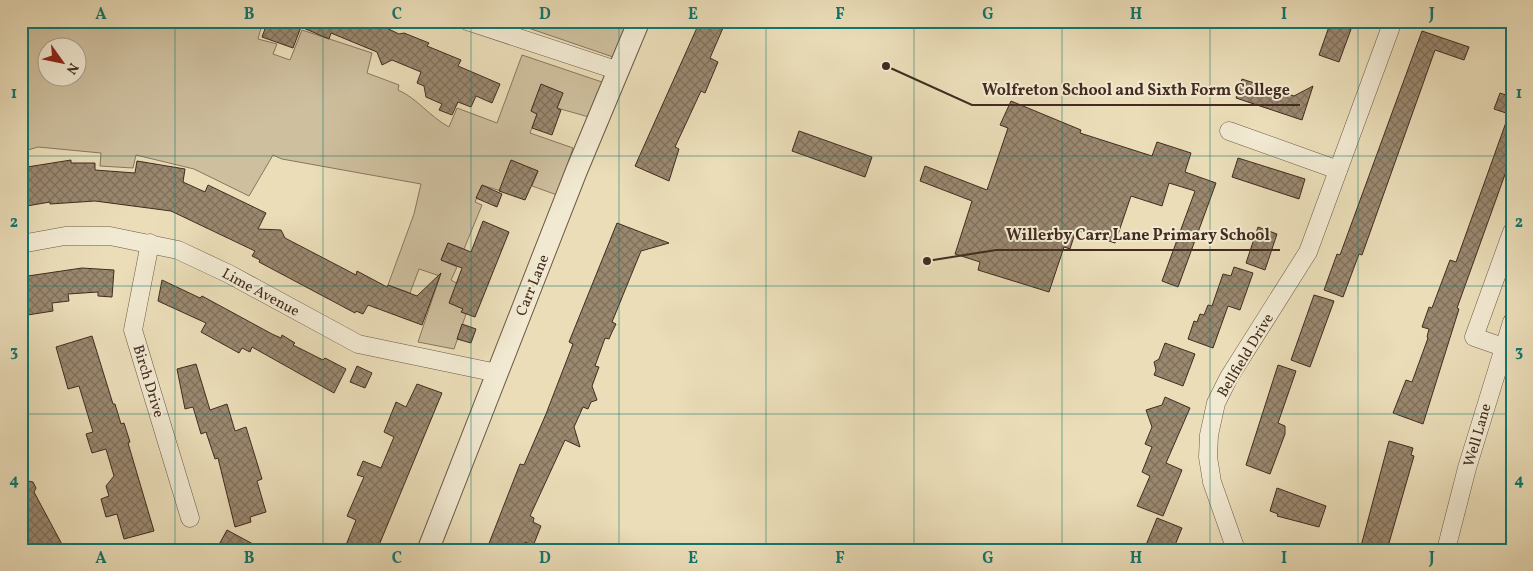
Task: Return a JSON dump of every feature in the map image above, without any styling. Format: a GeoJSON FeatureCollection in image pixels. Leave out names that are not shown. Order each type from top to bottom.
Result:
{"type":"FeatureCollection","features":[{"type":"Feature","properties":{"kind":"street"},"geometry":{"type":"LineString","coordinates":[[467,21],[619,71]]}},
{"type":"Feature","properties":{"kind":"street","name":"Carr Lane"},"geometry":{"type":"LineString","coordinates":[[428,550],[576,172],[639,21]]}},
{"type":"Feature","properties":{"kind":"street","name":"Bellfield Drive"},"geometry":{"type":"LineString","coordinates":[[1236,550],[1210,474],[1208,457],[1209,435],[1216,403],[1229,377],[1308,252],[1393,21]]}},
{"type":"Feature","properties":{"kind":"street"},"geometry":{"type":"LineString","coordinates":[[1229,130],[1338,170]]}},
{"type":"Feature","properties":{"kind":"street"},"geometry":{"type":"LineString","coordinates":[[1503,347],[1474,337],[1512,232]]}},
{"type":"Feature","properties":{"kind":"street","name":"Lime Avenue"},"geometry":{"type":"LineString","coordinates":[[21,244],[65,236],[110,236],[178,250],[229,274],[358,344],[497,373]]}},
{"type":"Feature","properties":{"kind":"street","name":"Birch Drive"},"geometry":{"type":"LineString","coordinates":[[150,243],[133,330],[190,518]]}},
{"type":"Feature","properties":{"kind":"street","name":"Well Lane"},"geometry":{"type":"LineString","coordinates":[[1446,550],[1503,347],[1512,322]]}},
{"type":"Feature","properties":{"kind":"shaded area"},"geometry":{"type":"Polygon","coordinates":[[[21,21],[254,21],[262,24],[258,39],[277,44],[273,54],[290,60],[302,30],[372,53],[367,73],[399,85],[398,90],[405,93],[449,127],[457,108],[497,123],[522,55],[602,82],[589,117],[557,108],[563,93],[541,85],[531,111],[537,114],[530,133],[573,148],[557,195],[532,186],[538,171],[511,161],[501,191],[482,185],[475,202],[482,205],[464,249],[448,243],[441,260],[457,267],[451,280],[458,284],[464,305],[462,312],[466,314],[454,349],[418,342],[440,276],[419,269],[410,293],[388,285],[414,214],[421,184],[282,159],[273,155],[249,196],[194,169],[136,155],[133,168],[100,166],[101,153],[38,147],[21,152],[21,21]]]}},
{"type":"Feature","properties":{"kind":"shaded area"},"geometry":{"type":"Polygon","coordinates":[[[508,21],[627,21],[613,57],[508,21]]]}},
{"type":"Feature","properties":{"kind":"building"},"geometry":{"type":"Polygon","coordinates":[[[268,21],[372,21],[399,34],[404,33],[429,43],[427,46],[461,60],[458,66],[500,84],[492,103],[476,96],[471,107],[458,102],[452,115],[439,110],[442,104],[426,97],[424,86],[417,83],[421,72],[392,60],[382,65],[377,52],[331,33],[329,39],[301,27],[293,48],[262,37],[268,21]]]}},
{"type":"Feature","properties":{"kind":"building"},"geometry":{"type":"Polygon","coordinates":[[[700,21],[726,21],[710,58],[718,62],[705,93],[701,91],[675,147],[679,149],[669,181],[635,166],[700,21]]]}},
{"type":"Feature","properties":{"kind":"building"},"geometry":{"type":"Polygon","coordinates":[[[1331,21],[1354,21],[1339,62],[1319,55],[1331,21]]]}},
{"type":"Feature","properties":{"kind":"building"},"geometry":{"type":"Polygon","coordinates":[[[1422,31],[1469,47],[1464,60],[1435,50],[1362,255],[1359,254],[1343,297],[1324,290],[1337,254],[1340,255],[1422,31]]]}},
{"type":"Feature","properties":{"kind":"building"},"geometry":{"type":"Polygon","coordinates":[[[1242,79],[1294,96],[1313,86],[1302,120],[1236,98],[1242,79]]]}},
{"type":"Feature","properties":{"kind":"building"},"geometry":{"type":"Polygon","coordinates":[[[541,84],[563,93],[557,108],[561,110],[552,135],[532,128],[537,114],[531,111],[541,84]]]}},
{"type":"Feature","properties":{"kind":"building"},"geometry":{"type":"Polygon","coordinates":[[[1500,93],[1512,97],[1512,155],[1457,308],[1459,309],[1423,424],[1393,413],[1406,380],[1412,382],[1428,338],[1429,329],[1422,327],[1429,307],[1432,308],[1450,260],[1456,262],[1509,114],[1494,109],[1500,93]]]}},
{"type":"Feature","properties":{"kind":"building"},"geometry":{"type":"Polygon","coordinates":[[[1011,101],[1081,130],[1080,133],[1152,156],[1157,142],[1191,153],[1185,172],[1216,183],[1178,287],[1162,281],[1195,191],[1169,183],[1162,206],[1131,196],[1115,243],[1076,230],[1070,249],[1064,247],[1049,292],[978,270],[980,262],[955,254],[972,201],[920,181],[925,166],[987,190],[1008,128],[1000,125],[1011,101]]]}},
{"type":"Feature","properties":{"kind":"building"},"geometry":{"type":"Polygon","coordinates":[[[799,131],[872,157],[865,177],[792,151],[799,131]]]}},
{"type":"Feature","properties":{"kind":"building"},"geometry":{"type":"Polygon","coordinates":[[[1238,158],[1305,179],[1299,199],[1232,177],[1238,158]]]}},
{"type":"Feature","properties":{"kind":"building"},"geometry":{"type":"Polygon","coordinates":[[[71,160],[71,163],[95,163],[95,170],[135,173],[137,161],[185,169],[183,182],[205,192],[208,185],[266,213],[258,229],[281,230],[285,238],[356,275],[357,271],[387,287],[388,285],[417,296],[441,273],[422,325],[368,305],[363,314],[356,311],[355,313],[259,262],[260,260],[252,256],[255,251],[171,211],[95,201],[50,204],[50,202],[21,207],[21,168],[71,160]]]}},
{"type":"Feature","properties":{"kind":"building"},"geometry":{"type":"Polygon","coordinates":[[[511,160],[538,171],[525,200],[499,191],[511,160]]]}},
{"type":"Feature","properties":{"kind":"building"},"geometry":{"type":"Polygon","coordinates":[[[482,185],[502,194],[497,207],[476,198],[482,185]]]}},
{"type":"Feature","properties":{"kind":"building"},"geometry":{"type":"Polygon","coordinates":[[[483,221],[509,232],[475,317],[461,312],[463,309],[449,303],[462,268],[441,260],[448,243],[471,252],[483,221]]]}},
{"type":"Feature","properties":{"kind":"building"},"geometry":{"type":"Polygon","coordinates":[[[617,223],[669,243],[641,251],[612,322],[616,324],[609,339],[605,338],[595,366],[599,367],[592,386],[597,400],[591,402],[588,409],[583,407],[574,427],[580,447],[565,440],[530,516],[534,518],[533,522],[541,526],[533,546],[525,542],[522,550],[498,550],[488,546],[520,464],[524,465],[546,414],[573,344],[569,342],[617,223]]]}},
{"type":"Feature","properties":{"kind":"building"},"geometry":{"type":"Polygon","coordinates":[[[1258,227],[1277,234],[1265,270],[1246,263],[1258,227]]]}},
{"type":"Feature","properties":{"kind":"building"},"geometry":{"type":"Polygon","coordinates":[[[1234,267],[1253,273],[1240,310],[1228,306],[1213,348],[1188,339],[1194,321],[1197,322],[1200,314],[1204,315],[1208,305],[1212,306],[1223,274],[1231,276],[1234,267]]]}},
{"type":"Feature","properties":{"kind":"building"},"geometry":{"type":"Polygon","coordinates":[[[82,268],[114,270],[112,297],[98,296],[98,292],[68,294],[69,301],[52,303],[53,311],[21,316],[21,277],[82,268]]]}},
{"type":"Feature","properties":{"kind":"building"},"geometry":{"type":"Polygon","coordinates":[[[162,280],[200,298],[202,296],[272,334],[281,338],[282,335],[295,343],[293,345],[346,369],[334,393],[252,347],[250,352],[242,348],[239,353],[201,332],[206,323],[158,301],[162,280]]]}},
{"type":"Feature","properties":{"kind":"building"},"geometry":{"type":"Polygon","coordinates":[[[1314,295],[1334,301],[1310,367],[1291,360],[1314,295]]]}},
{"type":"Feature","properties":{"kind":"building"},"geometry":{"type":"Polygon","coordinates":[[[462,324],[476,329],[471,343],[457,339],[462,324]]]}},
{"type":"Feature","properties":{"kind":"building"},"geometry":{"type":"Polygon","coordinates":[[[92,336],[113,404],[115,404],[121,424],[124,423],[154,531],[124,539],[117,514],[106,517],[101,499],[109,496],[106,486],[114,476],[106,449],[92,453],[86,434],[93,432],[79,386],[68,389],[56,347],[92,336]]]}},
{"type":"Feature","properties":{"kind":"building"},"geometry":{"type":"Polygon","coordinates":[[[1165,343],[1195,354],[1183,386],[1154,375],[1156,370],[1154,362],[1159,359],[1165,343]]]}},
{"type":"Feature","properties":{"kind":"building"},"geometry":{"type":"Polygon","coordinates":[[[196,364],[210,410],[227,404],[235,431],[246,427],[262,479],[257,481],[266,512],[250,517],[251,522],[235,527],[218,458],[215,459],[206,432],[201,434],[193,407],[185,409],[177,369],[196,364]]]}},
{"type":"Feature","properties":{"kind":"building"},"geometry":{"type":"Polygon","coordinates":[[[1278,365],[1296,371],[1278,423],[1285,426],[1285,434],[1270,474],[1246,465],[1278,365]]]}},
{"type":"Feature","properties":{"kind":"building"},"geometry":{"type":"Polygon","coordinates":[[[357,366],[372,373],[365,388],[350,382],[357,366]]]}},
{"type":"Feature","properties":{"kind":"building"},"geometry":{"type":"Polygon","coordinates":[[[417,384],[442,393],[377,550],[344,550],[356,520],[347,516],[364,477],[357,475],[363,461],[381,468],[394,437],[384,432],[396,402],[406,407],[417,384]]]}},
{"type":"Feature","properties":{"kind":"building"},"geometry":{"type":"Polygon","coordinates":[[[1165,397],[1190,408],[1166,463],[1182,470],[1163,516],[1137,506],[1150,476],[1142,472],[1152,447],[1145,444],[1152,427],[1146,410],[1162,405],[1165,397]]]}},
{"type":"Feature","properties":{"kind":"building"},"geometry":{"type":"Polygon","coordinates":[[[1389,441],[1413,448],[1411,455],[1414,456],[1387,550],[1360,550],[1389,441]]]}},
{"type":"Feature","properties":{"kind":"building"},"geometry":{"type":"Polygon","coordinates":[[[21,468],[28,481],[33,482],[36,488],[34,492],[65,550],[21,550],[21,468]]]}},
{"type":"Feature","properties":{"kind":"building"},"geometry":{"type":"Polygon","coordinates":[[[1277,488],[1326,506],[1319,527],[1277,516],[1278,514],[1270,511],[1277,488]]]}},
{"type":"Feature","properties":{"kind":"building"},"geometry":{"type":"Polygon","coordinates":[[[1157,518],[1182,528],[1173,550],[1144,550],[1157,518]]]}},
{"type":"Feature","properties":{"kind":"building"},"geometry":{"type":"Polygon","coordinates":[[[227,530],[264,550],[216,550],[227,530]]]}},
{"type":"Feature","properties":{"kind":"place","name":"Wolfreton School and Sixth Form College"},"geometry":{"type":"Point","coordinates":[886,66]}},
{"type":"Feature","properties":{"kind":"place","name":"Willerby Carr Lane Primary School"},"geometry":{"type":"Point","coordinates":[927,261]}}]}
